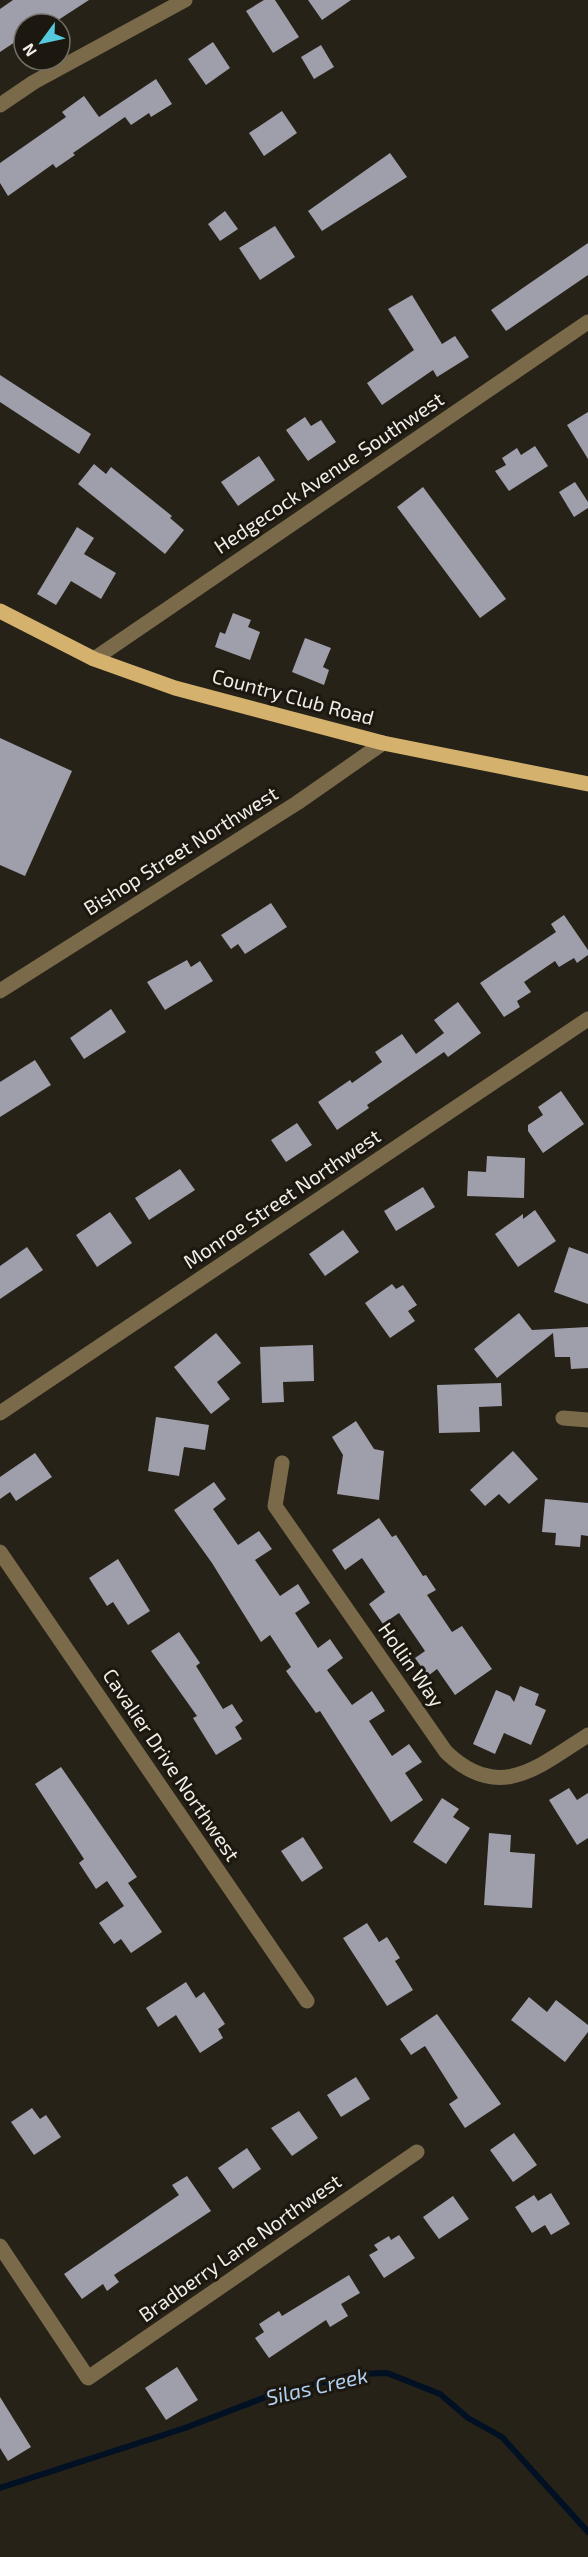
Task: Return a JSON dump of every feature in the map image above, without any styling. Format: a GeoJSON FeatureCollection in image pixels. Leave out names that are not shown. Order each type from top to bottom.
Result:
{"type":"FeatureCollection","features":[{"type":"Feature","properties":{"kind":"main road","name":"Country Club Road"},"geometry":{"type":"LineString","coordinates":[[0,611],[94,659],[176,688],[383,743],[588,784]]}},
{"type":"Feature","properties":{"kind":"street"},"geometry":{"type":"LineString","coordinates":[[0,105],[34,82],[185,0]]}},
{"type":"Feature","properties":{"kind":"street","name":"Hedgecock Avenue Southwest"},"geometry":{"type":"LineString","coordinates":[[94,659],[588,322]]}},
{"type":"Feature","properties":{"kind":"street","name":"Bishop Street Northwest"},"geometry":{"type":"LineString","coordinates":[[0,991],[297,802],[383,743]]}},
{"type":"Feature","properties":{"kind":"street","name":"Monroe Street Northwest"},"geometry":{"type":"LineString","coordinates":[[0,1413],[588,1019]]}},
{"type":"Feature","properties":{"kind":"street"},"geometry":{"type":"LineString","coordinates":[[563,1418],[588,1420]]}},
{"type":"Feature","properties":{"kind":"street","name":"Hollin Way"},"geometry":{"type":"LineString","coordinates":[[282,1463],[275,1506],[446,1752],[459,1764],[488,1777],[516,1776],[532,1770],[588,1735]]}},
{"type":"Feature","properties":{"kind":"street","name":"Cavalier Drive Northwest"},"geometry":{"type":"LineString","coordinates":[[0,1552],[307,2001]]}},
{"type":"Feature","properties":{"kind":"street","name":"Bradberry Lane Northwest"},"geometry":{"type":"LineString","coordinates":[[0,2246],[88,2378],[417,2152]]}},
{"type":"Feature","properties":{"kind":"building"},"geometry":{"type":"Polygon","coordinates":[[[13,0],[89,0],[70,12],[12,12],[12,44],[0,52],[0,9],[13,0]]]}},
{"type":"Feature","properties":{"kind":"building"},"geometry":{"type":"Polygon","coordinates":[[[264,0],[275,0],[299,37],[273,53],[246,11],[264,0]]]}},
{"type":"Feature","properties":{"kind":"building"},"geometry":{"type":"Polygon","coordinates":[[[308,0],[351,0],[322,20],[308,0]]]}},
{"type":"Feature","properties":{"kind":"building"},"geometry":{"type":"Polygon","coordinates":[[[213,42],[230,68],[206,85],[188,59],[213,42]]]}},
{"type":"Feature","properties":{"kind":"building"},"geometry":{"type":"Polygon","coordinates":[[[321,45],[334,67],[314,79],[301,57],[321,45]]]}},
{"type":"Feature","properties":{"kind":"building"},"geometry":{"type":"Polygon","coordinates":[[[156,79],[172,104],[151,117],[149,113],[131,125],[125,117],[73,153],[75,155],[56,168],[53,164],[8,196],[0,183],[0,163],[66,117],[62,112],[84,96],[99,117],[156,79]]]}},
{"type":"Feature","properties":{"kind":"building"},"geometry":{"type":"Polygon","coordinates":[[[282,111],[297,133],[264,156],[249,133],[282,111]]]}},
{"type":"Feature","properties":{"kind":"building"},"geometry":{"type":"Polygon","coordinates":[[[390,153],[407,177],[322,231],[308,211],[390,153]]]}},
{"type":"Feature","properties":{"kind":"building"},"geometry":{"type":"Polygon","coordinates":[[[225,211],[238,229],[220,241],[208,224],[225,211]]]}},
{"type":"Feature","properties":{"kind":"building"},"geometry":{"type":"Polygon","coordinates":[[[275,226],[295,257],[260,280],[239,248],[275,226]]]}},
{"type":"Feature","properties":{"kind":"building"},"geometry":{"type":"Polygon","coordinates":[[[588,243],[588,275],[506,331],[491,310],[588,243]]]}},
{"type":"Feature","properties":{"kind":"building"},"geometry":{"type":"Polygon","coordinates":[[[412,295],[442,344],[455,336],[469,357],[437,377],[433,370],[382,405],[367,383],[414,350],[388,309],[412,295]]]}},
{"type":"Feature","properties":{"kind":"building"},"geometry":{"type":"Polygon","coordinates":[[[0,375],[91,434],[79,454],[0,402],[0,375]]]}},
{"type":"Feature","properties":{"kind":"building"},"geometry":{"type":"Polygon","coordinates":[[[588,412],[588,459],[567,425],[588,412]]]}},
{"type":"Feature","properties":{"kind":"building"},"geometry":{"type":"Polygon","coordinates":[[[305,417],[311,426],[321,420],[336,442],[308,461],[286,430],[305,417]]]}},
{"type":"Feature","properties":{"kind":"building"},"geometry":{"type":"Polygon","coordinates":[[[535,446],[548,466],[509,491],[495,471],[506,465],[502,458],[517,448],[521,455],[535,446]]]}},
{"type":"Feature","properties":{"kind":"building"},"geometry":{"type":"Polygon","coordinates":[[[259,456],[275,480],[238,506],[221,482],[259,456]]]}},
{"type":"Feature","properties":{"kind":"building"},"geometry":{"type":"Polygon","coordinates":[[[94,464],[106,474],[111,467],[172,516],[170,518],[184,530],[165,554],[78,484],[94,464]]]}},
{"type":"Feature","properties":{"kind":"building"},"geometry":{"type":"Polygon","coordinates":[[[575,482],[588,502],[588,508],[574,517],[559,492],[575,482]]]}},
{"type":"Feature","properties":{"kind":"building"},"geometry":{"type":"Polygon","coordinates":[[[423,487],[506,599],[480,618],[397,507],[423,487]]]}},
{"type":"Feature","properties":{"kind":"building"},"geometry":{"type":"Polygon","coordinates":[[[77,527],[94,538],[84,554],[116,573],[101,599],[71,581],[56,605],[37,594],[77,527]]]}},
{"type":"Feature","properties":{"kind":"building"},"geometry":{"type":"Polygon","coordinates":[[[233,613],[251,620],[248,627],[260,632],[250,660],[215,647],[220,632],[225,634],[233,613]]]}},
{"type":"Feature","properties":{"kind":"building"},"geometry":{"type":"Polygon","coordinates":[[[305,638],[331,648],[323,667],[329,670],[324,685],[292,672],[305,638]]]}},
{"type":"Feature","properties":{"kind":"building"},"geometry":{"type":"Polygon","coordinates":[[[0,738],[72,771],[25,876],[0,865],[0,738]]]}},
{"type":"Feature","properties":{"kind":"building"},"geometry":{"type":"Polygon","coordinates":[[[271,903],[287,927],[245,954],[238,944],[231,949],[221,935],[271,903]]]}},
{"type":"Feature","properties":{"kind":"building"},"geometry":{"type":"Polygon","coordinates":[[[564,915],[588,950],[588,955],[577,963],[574,958],[559,967],[555,961],[524,982],[531,992],[517,1001],[520,1007],[504,1017],[480,983],[556,932],[551,924],[564,915]]]}},
{"type":"Feature","properties":{"kind":"building"},"geometry":{"type":"Polygon","coordinates":[[[187,960],[191,967],[200,961],[213,981],[165,1010],[147,982],[187,960]]]}},
{"type":"Feature","properties":{"kind":"building"},"geometry":{"type":"Polygon","coordinates":[[[458,1002],[481,1033],[448,1057],[444,1052],[367,1105],[369,1108],[337,1130],[318,1102],[350,1080],[352,1083],[382,1062],[375,1052],[402,1034],[416,1054],[444,1033],[434,1020],[458,1002]]]}},
{"type":"Feature","properties":{"kind":"building"},"geometry":{"type":"Polygon","coordinates":[[[111,1009],[126,1032],[84,1059],[70,1038],[111,1009]]]}},
{"type":"Feature","properties":{"kind":"building"},"geometry":{"type":"Polygon","coordinates":[[[35,1060],[51,1085],[0,1117],[0,1082],[35,1060]]]}},
{"type":"Feature","properties":{"kind":"building"},"geometry":{"type":"Polygon","coordinates":[[[561,1091],[584,1124],[543,1153],[528,1131],[528,1125],[543,1115],[538,1107],[561,1091]]]}},
{"type":"Feature","properties":{"kind":"building"},"geometry":{"type":"Polygon","coordinates":[[[297,1123],[312,1145],[286,1162],[271,1140],[297,1123]]]}},
{"type":"Feature","properties":{"kind":"building"},"geometry":{"type":"Polygon","coordinates":[[[487,1156],[525,1158],[524,1198],[467,1196],[468,1171],[486,1172],[487,1156]]]}},
{"type":"Feature","properties":{"kind":"building"},"geometry":{"type":"Polygon","coordinates":[[[180,1169],[195,1190],[149,1220],[135,1198],[180,1169]]]}},
{"type":"Feature","properties":{"kind":"building"},"geometry":{"type":"Polygon","coordinates":[[[423,1187],[435,1207],[396,1231],[384,1211],[423,1187]]]}},
{"type":"Feature","properties":{"kind":"building"},"geometry":{"type":"Polygon","coordinates":[[[535,1210],[556,1241],[518,1267],[495,1234],[523,1214],[523,1219],[535,1210]]]}},
{"type":"Feature","properties":{"kind":"building"},"geometry":{"type":"Polygon","coordinates":[[[110,1212],[132,1243],[97,1267],[76,1235],[110,1212]]]}},
{"type":"Feature","properties":{"kind":"building"},"geometry":{"type":"Polygon","coordinates":[[[343,1230],[359,1252],[325,1276],[309,1254],[343,1230]]]}},
{"type":"Feature","properties":{"kind":"building"},"geometry":{"type":"Polygon","coordinates":[[[27,1247],[43,1270],[0,1299],[0,1266],[27,1247]]]}},
{"type":"Feature","properties":{"kind":"building"},"geometry":{"type":"Polygon","coordinates":[[[569,1247],[588,1254],[588,1304],[554,1292],[569,1247]]]}},
{"type":"Feature","properties":{"kind":"building"},"geometry":{"type":"Polygon","coordinates":[[[392,1284],[396,1289],[403,1285],[417,1305],[408,1311],[415,1321],[390,1338],[365,1303],[392,1284]]]}},
{"type":"Feature","properties":{"kind":"building"},"geometry":{"type":"Polygon","coordinates":[[[519,1313],[532,1330],[588,1327],[588,1368],[571,1369],[570,1357],[555,1357],[553,1333],[497,1378],[474,1349],[519,1313]]]}},
{"type":"Feature","properties":{"kind":"building"},"geometry":{"type":"Polygon","coordinates":[[[216,1333],[241,1363],[217,1382],[230,1399],[211,1414],[174,1367],[216,1333]]]}},
{"type":"Feature","properties":{"kind":"building"},"geometry":{"type":"Polygon","coordinates":[[[313,1345],[314,1381],[283,1382],[284,1402],[262,1403],[260,1347],[313,1345]]]}},
{"type":"Feature","properties":{"kind":"building"},"geometry":{"type":"Polygon","coordinates":[[[501,1383],[502,1406],[479,1407],[480,1432],[439,1433],[437,1385],[501,1383]]]}},
{"type":"Feature","properties":{"kind":"building"},"geometry":{"type":"Polygon","coordinates":[[[156,1417],[209,1425],[205,1450],[184,1447],[179,1476],[148,1471],[156,1417]]]}},
{"type":"Feature","properties":{"kind":"building"},"geometry":{"type":"Polygon","coordinates":[[[356,1421],[374,1449],[384,1451],[379,1500],[337,1494],[343,1455],[332,1437],[356,1421]]]}},
{"type":"Feature","properties":{"kind":"building"},"geometry":{"type":"Polygon","coordinates":[[[513,1451],[538,1479],[509,1504],[499,1494],[485,1506],[470,1490],[513,1451]]]}},
{"type":"Feature","properties":{"kind":"building"},"geometry":{"type":"Polygon","coordinates":[[[35,1453],[52,1477],[16,1501],[10,1492],[0,1499],[0,1477],[35,1453]]]}},
{"type":"Feature","properties":{"kind":"building"},"geometry":{"type":"Polygon","coordinates":[[[214,1482],[226,1499],[213,1509],[238,1545],[259,1531],[272,1549],[255,1560],[280,1596],[298,1584],[310,1603],[295,1613],[318,1648],[330,1639],[343,1658],[327,1670],[352,1705],[372,1691],[385,1711],[369,1721],[392,1756],[409,1744],[422,1762],[405,1773],[423,1800],[391,1822],[320,1711],[316,1713],[286,1671],[291,1667],[270,1635],[261,1642],[212,1563],[174,1510],[214,1482]]]}},
{"type":"Feature","properties":{"kind":"building"},"geometry":{"type":"Polygon","coordinates":[[[545,1499],[588,1503],[588,1536],[581,1535],[580,1547],[555,1545],[556,1533],[542,1532],[545,1499]]]}},
{"type":"Feature","properties":{"kind":"building"},"geometry":{"type":"Polygon","coordinates":[[[379,1518],[392,1537],[396,1535],[423,1576],[426,1575],[436,1590],[427,1595],[452,1632],[462,1626],[492,1669],[455,1695],[437,1669],[428,1676],[415,1658],[425,1651],[399,1613],[383,1624],[369,1604],[385,1592],[362,1558],[345,1570],[332,1550],[379,1518]]]}},
{"type":"Feature","properties":{"kind":"building"},"geometry":{"type":"Polygon","coordinates":[[[118,1559],[150,1611],[128,1625],[113,1602],[107,1606],[89,1578],[118,1559]]]}},
{"type":"Feature","properties":{"kind":"building"},"geometry":{"type":"Polygon","coordinates":[[[179,1632],[200,1663],[196,1666],[223,1709],[232,1704],[243,1721],[235,1727],[242,1739],[216,1755],[193,1718],[197,1716],[151,1651],[179,1632]]]}},
{"type":"Feature","properties":{"kind":"building"},"geometry":{"type":"Polygon","coordinates":[[[520,1686],[539,1694],[535,1705],[546,1710],[531,1745],[504,1733],[495,1754],[473,1744],[496,1690],[510,1696],[514,1702],[520,1686]]]}},
{"type":"Feature","properties":{"kind":"building"},"geometry":{"type":"Polygon","coordinates":[[[61,1767],[137,1877],[128,1883],[162,1932],[131,1953],[121,1939],[114,1944],[99,1923],[124,1906],[107,1881],[96,1889],[79,1863],[84,1859],[35,1784],[61,1767]]]}},
{"type":"Feature","properties":{"kind":"building"},"geometry":{"type":"Polygon","coordinates":[[[569,1788],[577,1800],[588,1793],[588,1838],[577,1845],[549,1800],[569,1788]]]}},
{"type":"Feature","properties":{"kind":"building"},"geometry":{"type":"Polygon","coordinates":[[[442,1798],[459,1809],[453,1817],[470,1828],[446,1864],[413,1842],[442,1798]]]}},
{"type":"Feature","properties":{"kind":"building"},"geometry":{"type":"Polygon","coordinates":[[[489,1833],[511,1835],[510,1852],[535,1854],[532,1908],[484,1905],[489,1833]]]}},
{"type":"Feature","properties":{"kind":"building"},"geometry":{"type":"Polygon","coordinates":[[[303,1837],[323,1868],[302,1882],[281,1851],[303,1837]]]}},
{"type":"Feature","properties":{"kind":"building"},"geometry":{"type":"Polygon","coordinates":[[[367,1923],[379,1942],[387,1937],[400,1958],[395,1961],[413,1990],[387,2006],[343,1938],[367,1923]]]}},
{"type":"Feature","properties":{"kind":"building"},"geometry":{"type":"Polygon","coordinates":[[[186,1982],[196,1998],[204,1992],[225,2024],[218,2029],[223,2038],[200,2053],[176,2015],[158,2027],[146,2008],[186,1982]]]}},
{"type":"Feature","properties":{"kind":"building"},"geometry":{"type":"Polygon","coordinates":[[[529,1997],[547,2012],[556,2000],[588,2025],[588,2032],[565,2062],[511,2020],[529,1997]]]}},
{"type":"Feature","properties":{"kind":"building"},"geometry":{"type":"Polygon","coordinates":[[[437,2014],[501,2104],[465,2128],[449,2104],[458,2098],[425,2046],[411,2055],[400,2039],[437,2014]]]}},
{"type":"Feature","properties":{"kind":"building"},"geometry":{"type":"Polygon","coordinates":[[[356,2077],[370,2099],[341,2117],[327,2095],[356,2077]]]}},
{"type":"Feature","properties":{"kind":"building"},"geometry":{"type":"Polygon","coordinates":[[[32,2108],[40,2119],[46,2115],[61,2137],[34,2155],[11,2122],[32,2108]]]}},
{"type":"Feature","properties":{"kind":"building"},"geometry":{"type":"Polygon","coordinates":[[[299,2111],[318,2138],[292,2156],[271,2128],[299,2111]]]}},
{"type":"Feature","properties":{"kind":"building"},"geometry":{"type":"Polygon","coordinates":[[[514,2133],[537,2165],[513,2182],[490,2150],[514,2133]]]}},
{"type":"Feature","properties":{"kind":"building"},"geometry":{"type":"Polygon","coordinates":[[[247,2148],[261,2169],[233,2189],[218,2168],[247,2148]]]}},
{"type":"Feature","properties":{"kind":"building"},"geometry":{"type":"Polygon","coordinates":[[[187,2176],[211,2211],[114,2275],[119,2282],[107,2291],[103,2284],[82,2299],[64,2274],[179,2195],[172,2185],[187,2176]]]}},
{"type":"Feature","properties":{"kind":"building"},"geometry":{"type":"Polygon","coordinates":[[[551,2193],[570,2224],[551,2235],[545,2225],[532,2233],[515,2207],[534,2195],[538,2201],[551,2193]]]}},
{"type":"Feature","properties":{"kind":"building"},"geometry":{"type":"Polygon","coordinates":[[[453,2196],[469,2219],[439,2239],[423,2217],[453,2196]]]}},
{"type":"Feature","properties":{"kind":"building"},"geometry":{"type":"Polygon","coordinates":[[[399,2235],[415,2258],[384,2278],[369,2255],[378,2250],[374,2245],[389,2236],[391,2240],[399,2235]]]}},
{"type":"Feature","properties":{"kind":"building"},"geometry":{"type":"Polygon","coordinates":[[[349,2275],[360,2293],[341,2304],[348,2316],[330,2327],[326,2320],[269,2358],[255,2338],[264,2332],[259,2324],[279,2311],[282,2316],[349,2275]]]}},
{"type":"Feature","properties":{"kind":"building"},"geometry":{"type":"Polygon","coordinates":[[[177,2367],[198,2400],[166,2420],[145,2388],[177,2367]]]}},
{"type":"Feature","properties":{"kind":"building"},"geometry":{"type":"Polygon","coordinates":[[[0,2397],[31,2447],[8,2461],[0,2448],[0,2397]]]}},
{"type":"Feature","properties":{"kind":"waterway","name":"Silas Creek"},"geometry":{"type":"LineString","coordinates":[[0,2488],[185,2428],[271,2395],[357,2374],[387,2373],[440,2394],[468,2418],[502,2437],[588,2532]]}}]}
